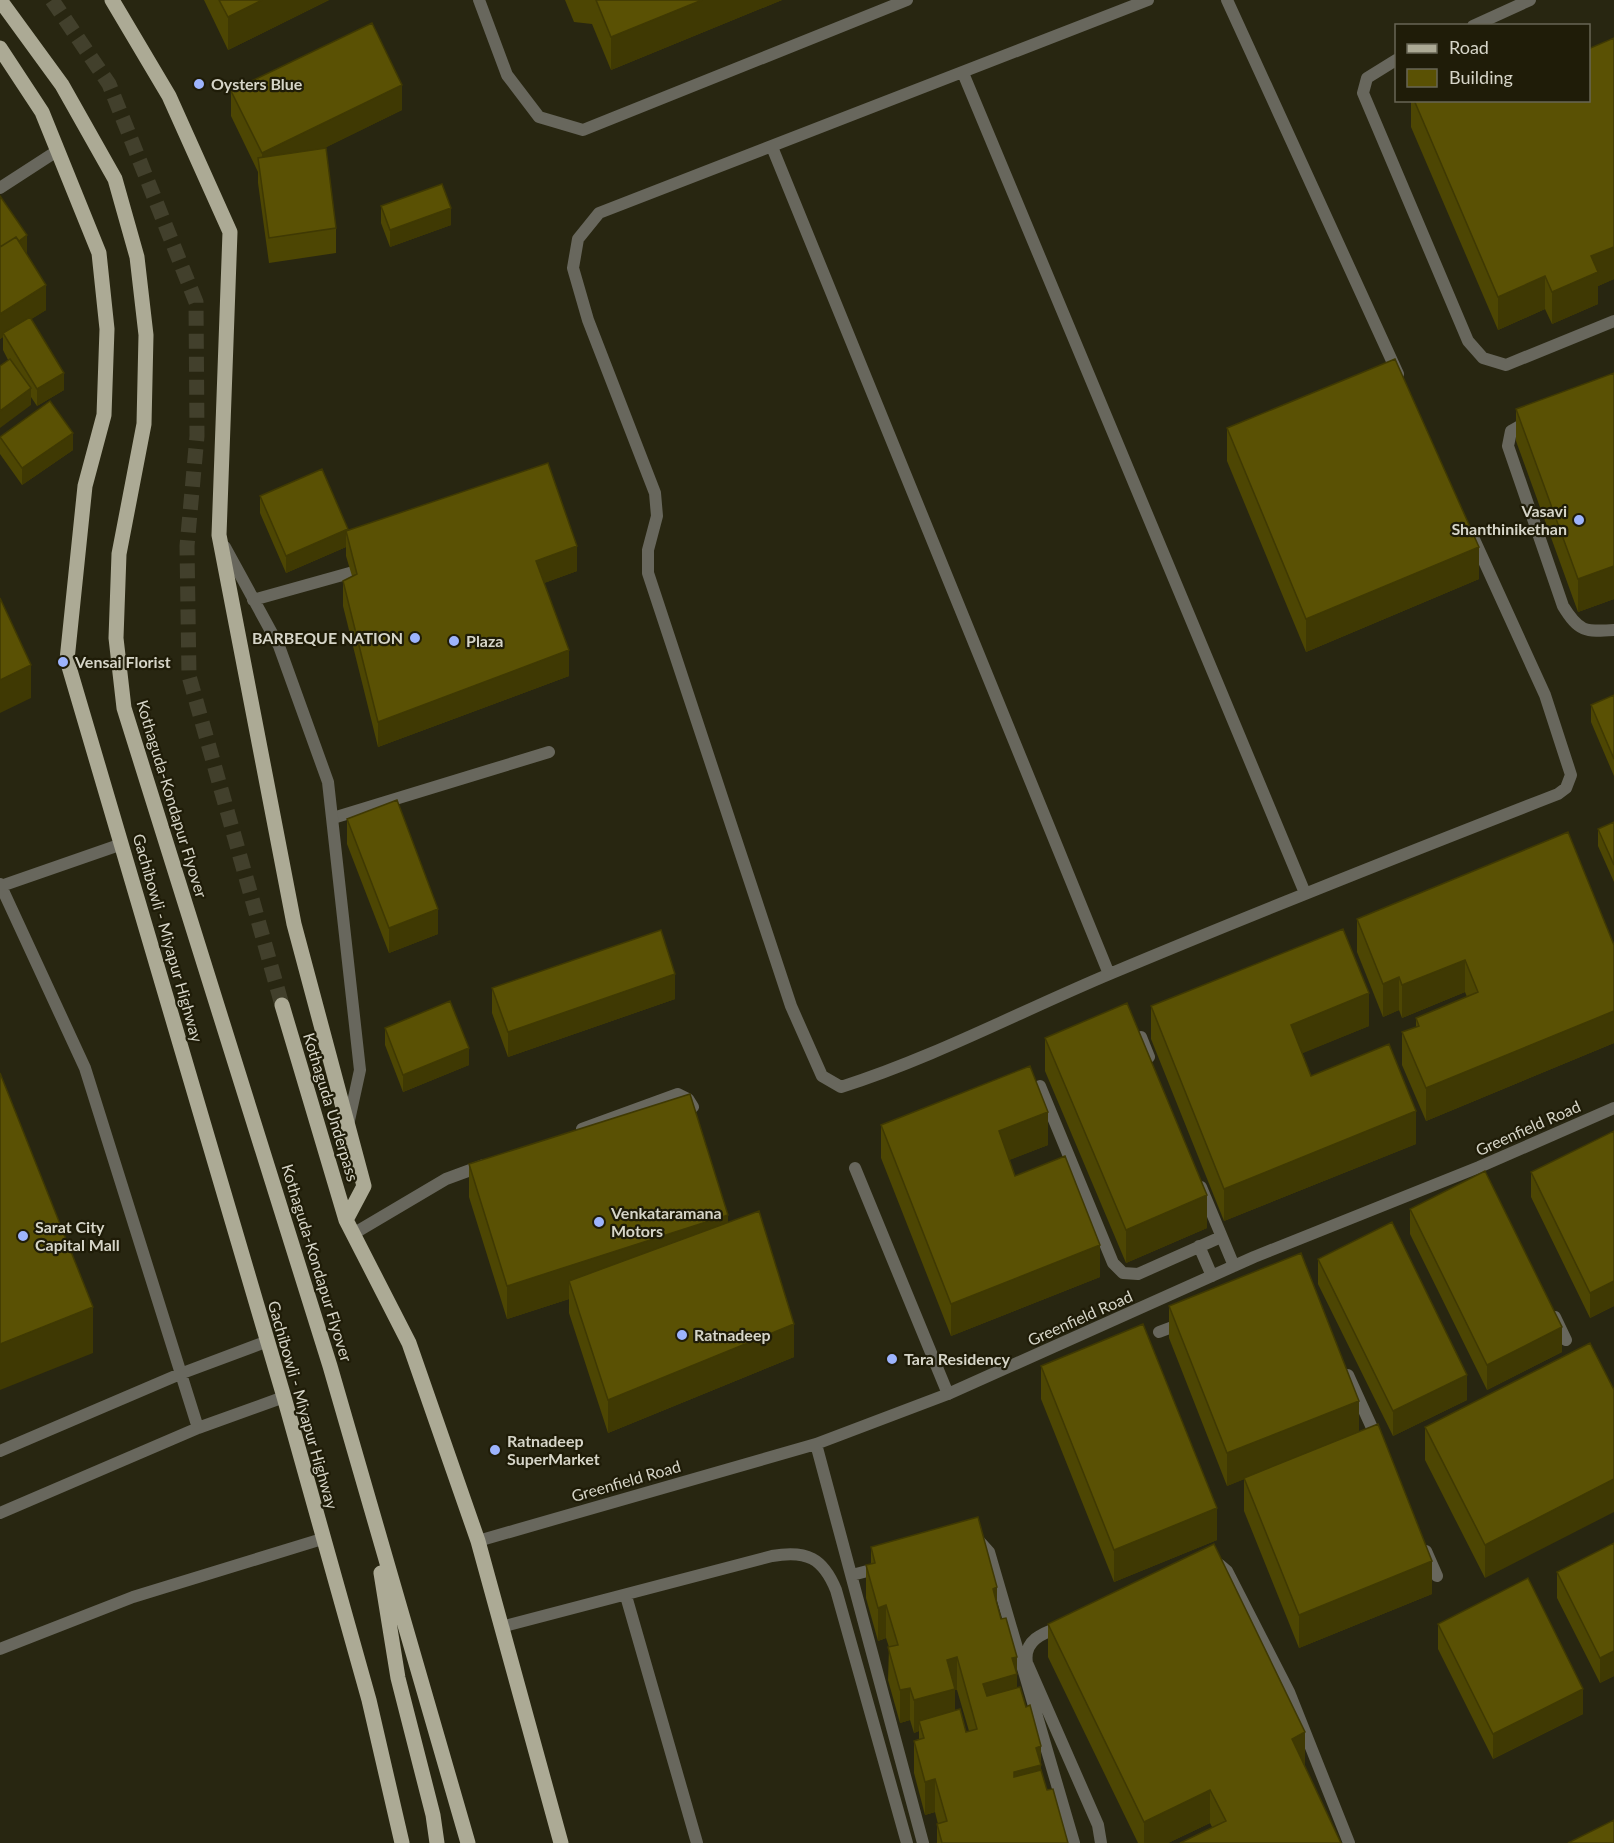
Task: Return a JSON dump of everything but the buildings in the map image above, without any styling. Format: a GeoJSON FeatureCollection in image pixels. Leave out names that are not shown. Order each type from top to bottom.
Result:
{"type":"FeatureCollection","features":[{"type":"Feature","properties":{"kind":"main road","name":"Kothaguda-Kondapur Flyover"},"geometry":{"type":"LineString","coordinates":[[0,0],[25,31],[62,85],[115,178],[137,257],[146,335],[144,424],[119,554],[116,638],[124,708],[330,1366],[468,1843]]}},
{"type":"Feature","properties":{"kind":"main road","name":"Kothaguda-Kondapur Flyover"},"geometry":{"type":"LineString","coordinates":[[16,0],[25,31]]}},
{"type":"Feature","properties":{"kind":"main road"},"geometry":{"type":"LineString","coordinates":[[112,0],[168,96],[230,232],[219,535],[294,924],[364,1186],[346,1220],[409,1343],[478,1541],[561,1843]]}},
{"type":"Feature","properties":{"kind":"main road","name":"Gachibowli - Miyapur Highway"},"geometry":{"type":"LineString","coordinates":[[0,48],[42,112],[99,253],[107,328],[104,414],[86,486],[67,660],[284,1397],[369,1700],[402,1843]]}},
{"type":"Feature","properties":{"kind":"main road","name":"Kothaguda Underpass"},"geometry":{"type":"LineString","coordinates":[[282,1005],[346,1220]]}},
{"type":"Feature","properties":{"kind":"main road","name":"Kothaguda-Kondapur Flyover"},"geometry":{"type":"LineString","coordinates":[[372,1510],[398,1678],[433,1815],[437,1843]]}},
{"type":"Feature","properties":{"kind":"street"},"geometry":{"type":"LineString","coordinates":[[479,0],[507,75],[539,117],[583,130],[907,0]]}},
{"type":"Feature","properties":{"kind":"street"},"geometry":{"type":"LineString","coordinates":[[1148,0],[599,213],[578,239],[573,268],[588,320],[655,493],[657,516],[648,550],[648,573],[791,1006],[822,1076],[841,1087],[899,1068],[1109,974],[1305,893],[1558,794],[1566,788],[1571,775],[1545,695],[1466,522]]}},
{"type":"Feature","properties":{"kind":"street"},"geometry":{"type":"LineString","coordinates":[[1227,0],[1406,391]]}},
{"type":"Feature","properties":{"kind":"street"},"geometry":{"type":"LineString","coordinates":[[1477,24],[1530,0]]}},
{"type":"Feature","properties":{"kind":"street"},"geometry":{"type":"LineString","coordinates":[[1395,61],[1367,78],[1364,93],[1468,341],[1483,358],[1506,365],[1614,321]]}},
{"type":"Feature","properties":{"kind":"street"},"geometry":{"type":"LineString","coordinates":[[963,73],[1305,893]]}},
{"type":"Feature","properties":{"kind":"street"},"geometry":{"type":"LineString","coordinates":[[772,147],[1109,974]]}},
{"type":"Feature","properties":{"kind":"street"},"geometry":{"type":"LineString","coordinates":[[0,188],[57,151]]}},
{"type":"Feature","properties":{"kind":"street"},"geometry":{"type":"LineString","coordinates":[[1542,414],[1511,431],[1508,446],[1538,539],[1563,606],[1572,622],[1587,632],[1614,630]]}},
{"type":"Feature","properties":{"kind":"street"},"geometry":{"type":"LineString","coordinates":[[219,535],[279,646],[328,782],[360,1070],[348,1125]]}},
{"type":"Feature","properties":{"kind":"street"},"geometry":{"type":"LineString","coordinates":[[253,600],[379,564]]}},
{"type":"Feature","properties":{"kind":"street"},"geometry":{"type":"LineString","coordinates":[[333,818],[549,752]]}},
{"type":"Feature","properties":{"kind":"street"},"geometry":{"type":"LineString","coordinates":[[122,844],[0,885],[85,1068],[198,1428]]}},
{"type":"Feature","properties":{"kind":"street"},"geometry":{"type":"LineString","coordinates":[[1141,1037],[1154,1070]]}},
{"type":"Feature","properties":{"kind":"street"},"geometry":{"type":"LineString","coordinates":[[1040,1086],[1113,1263],[1123,1273],[1138,1274],[1221,1237]]}},
{"type":"Feature","properties":{"kind":"street"},"geometry":{"type":"LineString","coordinates":[[567,1134],[678,1094],[688,1099],[696,1116]]}},
{"type":"Feature","properties":{"kind":"street","name":"Greenfield Road"},"geometry":{"type":"LineString","coordinates":[[478,1541],[816,1444],[948,1394],[1192,1291],[1212,1276],[1254,1257],[1481,1172],[1613,1110]]}},
{"type":"Feature","properties":{"kind":"street"},"geometry":{"type":"LineString","coordinates":[[353,1234],[446,1179],[501,1159]]}},
{"type":"Feature","properties":{"kind":"street"},"geometry":{"type":"LineString","coordinates":[[855,1168],[948,1394]]}},
{"type":"Feature","properties":{"kind":"street"},"geometry":{"type":"LineString","coordinates":[[1194,1170],[1234,1266]]}},
{"type":"Feature","properties":{"kind":"street"},"geometry":{"type":"LineString","coordinates":[[1199,1246],[1212,1276]]}},
{"type":"Feature","properties":{"kind":"street"},"geometry":{"type":"LineString","coordinates":[[1254,1257],[1263,1271]]}},
{"type":"Feature","properties":{"kind":"street"},"geometry":{"type":"LineString","coordinates":[[1551,1309],[1566,1340]]}},
{"type":"Feature","properties":{"kind":"street"},"geometry":{"type":"LineString","coordinates":[[1159,1332],[1191,1320]]}},
{"type":"Feature","properties":{"kind":"street"},"geometry":{"type":"LineString","coordinates":[[0,1451],[180,1374],[268,1341]]}},
{"type":"Feature","properties":{"kind":"street"},"geometry":{"type":"LineString","coordinates":[[1342,1361],[1385,1458]]}},
{"type":"Feature","properties":{"kind":"street"},"geometry":{"type":"LineString","coordinates":[[0,1513],[198,1428],[284,1397]]}},
{"type":"Feature","properties":{"kind":"street"},"geometry":{"type":"LineString","coordinates":[[816,1444],[923,1843]]}},
{"type":"Feature","properties":{"kind":"street"},"geometry":{"type":"LineString","coordinates":[[0,1648],[133,1597],[322,1539]]}},
{"type":"Feature","properties":{"kind":"street"},"geometry":{"type":"LineString","coordinates":[[961,1546],[980,1542],[989,1552],[1074,1843]]}},
{"type":"Feature","properties":{"kind":"street"},"geometry":{"type":"LineString","coordinates":[[1423,1543],[1437,1575]]}},
{"type":"Feature","properties":{"kind":"street"},"geometry":{"type":"LineString","coordinates":[[501,1627],[790,1553],[808,1556],[827,1569],[836,1590],[907,1843]]}},
{"type":"Feature","properties":{"kind":"street"},"geometry":{"type":"LineString","coordinates":[[852,1575],[895,1564]]}},
{"type":"Feature","properties":{"kind":"street"},"geometry":{"type":"LineString","coordinates":[[1203,1568],[1213,1564],[1220,1565],[1227,1571],[1289,1692],[1349,1843]]}},
{"type":"Feature","properties":{"kind":"street"},"geometry":{"type":"LineString","coordinates":[[626,1596],[697,1843]]}},
{"type":"Feature","properties":{"kind":"street"},"geometry":{"type":"LineString","coordinates":[[1075,1620],[1043,1633],[1030,1643],[1025,1653],[1027,1663],[1098,1825],[1101,1843]]}},
{"type":"Feature","properties":{"kind":"tunnel"},"geometry":{"type":"LineString","coordinates":[[52,0],[109,84],[196,302],[197,436],[187,546],[189,676],[282,1005]]}},
{"type":"Feature","properties":{"kind":"place","name":"Oysters Blue"},"geometry":{"type":"Point","coordinates":[199,84]}},
{"type":"Feature","properties":{"kind":"place","name":"Vasavi Shanthinikethan"},"geometry":{"type":"Point","coordinates":[1579,520]}},
{"type":"Feature","properties":{"kind":"place","name":"BARBEQUE NATION"},"geometry":{"type":"Point","coordinates":[415,638]}},
{"type":"Feature","properties":{"kind":"place","name":"Plaza"},"geometry":{"type":"Point","coordinates":[454,641]}},
{"type":"Feature","properties":{"kind":"place","name":"Vensai Florist"},"geometry":{"type":"Point","coordinates":[63,662]}},
{"type":"Feature","properties":{"kind":"place","name":"Venkataramana Motors"},"geometry":{"type":"Point","coordinates":[599,1222]}},
{"type":"Feature","properties":{"kind":"place","name":"Sarat City Capital Mall"},"geometry":{"type":"Point","coordinates":[23,1236]}},
{"type":"Feature","properties":{"kind":"place","name":"Ratnadeep"},"geometry":{"type":"Point","coordinates":[682,1335]}},
{"type":"Feature","properties":{"kind":"place","name":"Tara Residency"},"geometry":{"type":"Point","coordinates":[892,1359]}},
{"type":"Feature","properties":{"kind":"place","name":"Ratnadeep SuperMarket"},"geometry":{"type":"Point","coordinates":[495,1450]}}]}
